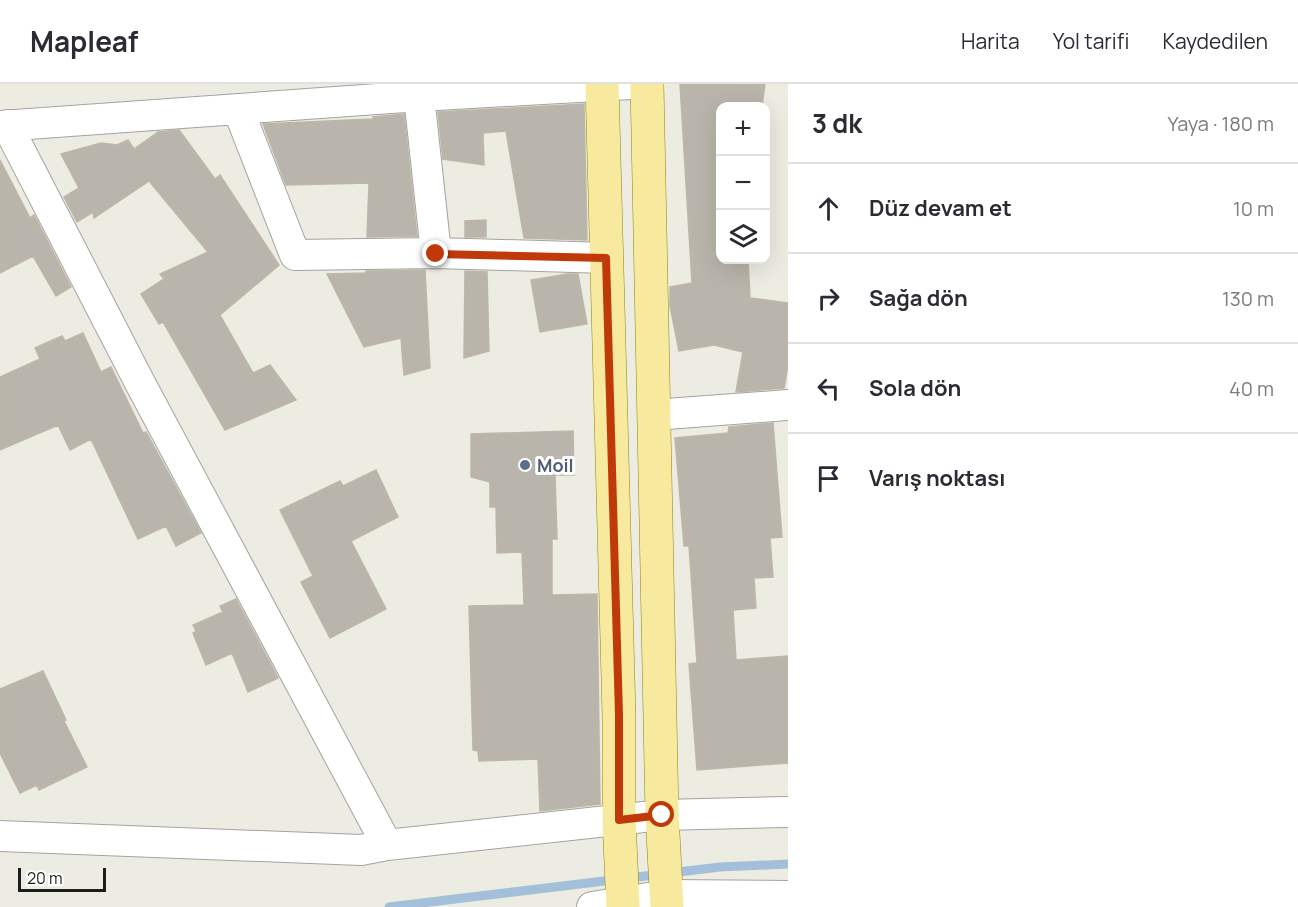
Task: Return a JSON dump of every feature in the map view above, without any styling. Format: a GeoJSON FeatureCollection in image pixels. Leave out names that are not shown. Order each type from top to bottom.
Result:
{"type":"FeatureCollection","features":[{"type":"Feature","properties":{"kind":"main road"},"geometry":{"type":"LineString","coordinates":[[647,84],[662,815],[667,895]]}},
{"type":"Feature","properties":{"kind":"main road"},"geometry":{"type":"LineString","coordinates":[[612,85],[606,258],[621,853],[615,902]]}},
{"type":"Feature","properties":{"kind":"street"},"geometry":{"type":"LineString","coordinates":[[387,845],[4,126],[238,109],[265,95],[612,85]]}},
{"type":"Feature","properties":{"kind":"street"},"geometry":{"type":"LineString","coordinates":[[417,90],[436,254]]}},
{"type":"Feature","properties":{"kind":"street"},"geometry":{"type":"LineString","coordinates":[[238,109],[295,255],[436,254],[606,258]]}},
{"type":"Feature","properties":{"kind":"street"},"geometry":{"type":"LineString","coordinates":[[653,415],[788,405]]}},
{"type":"Feature","properties":{"kind":"street"},"geometry":{"type":"LineString","coordinates":[[0,836],[361,850],[387,845],[662,815],[788,812]]}},
{"type":"Feature","properties":{"kind":"street"},"geometry":{"type":"LineString","coordinates":[[615,902],[667,895],[788,896]]}},
{"type":"Feature","properties":{"kind":"building"},"geometry":{"type":"Polygon","coordinates":[[[680,84],[765,84],[763,102],[716,102],[716,264],[748,264],[750,298],[788,303],[788,365],[784,388],[736,392],[743,352],[714,345],[679,351],[670,306],[670,287],[692,283],[680,84]]]}},
{"type":"Feature","properties":{"kind":"building"},"geometry":{"type":"Polygon","coordinates":[[[584,104],[587,240],[524,238],[506,131],[483,133],[484,165],[443,159],[438,112],[584,104]]]}},
{"type":"Feature","properties":{"kind":"building"},"geometry":{"type":"Polygon","coordinates":[[[404,114],[417,236],[367,237],[369,183],[286,185],[263,124],[373,119],[373,117],[404,114]]]}},
{"type":"Feature","properties":{"kind":"building"},"geometry":{"type":"Polygon","coordinates":[[[179,130],[215,179],[220,175],[279,265],[220,315],[253,373],[270,365],[296,400],[225,430],[163,322],[159,324],[141,294],[164,279],[160,274],[208,252],[149,181],[94,218],[93,212],[77,222],[64,197],[79,188],[61,154],[101,143],[117,145],[128,140],[134,149],[158,132],[179,130]]]}},
{"type":"Feature","properties":{"kind":"building"},"geometry":{"type":"Polygon","coordinates":[[[0,160],[30,218],[34,215],[71,287],[56,296],[33,256],[0,273],[0,160]]]}},
{"type":"Feature","properties":{"kind":"building"},"geometry":{"type":"Polygon","coordinates":[[[486,220],[486,237],[465,237],[465,221],[486,220]]]}},
{"type":"Feature","properties":{"kind":"building"},"geometry":{"type":"Polygon","coordinates":[[[425,270],[430,368],[404,375],[401,338],[364,347],[327,274],[425,270]]]}},
{"type":"Feature","properties":{"kind":"building"},"geometry":{"type":"Polygon","coordinates":[[[465,271],[487,272],[489,351],[464,358],[465,271]]]}},
{"type":"Feature","properties":{"kind":"building"},"geometry":{"type":"Polygon","coordinates":[[[578,274],[587,324],[540,332],[531,280],[578,274]]]}},
{"type":"Feature","properties":{"kind":"building"},"geometry":{"type":"Polygon","coordinates":[[[83,333],[101,372],[111,367],[143,433],[146,432],[201,533],[176,546],[166,526],[138,539],[91,439],[70,450],[58,425],[0,450],[0,377],[40,359],[35,348],[62,336],[65,341],[83,333]]]}},
{"type":"Feature","properties":{"kind":"building"},"geometry":{"type":"Polygon","coordinates":[[[773,423],[782,537],[770,538],[773,577],[754,578],[756,608],[733,610],[736,660],[788,656],[788,763],[697,770],[689,664],[697,663],[689,546],[684,546],[675,438],[728,433],[729,427],[773,423]]]}},
{"type":"Feature","properties":{"kind":"building"},"geometry":{"type":"Polygon","coordinates":[[[573,431],[574,475],[555,475],[557,539],[552,539],[552,595],[597,594],[600,804],[540,811],[538,759],[479,761],[478,751],[473,750],[469,606],[524,605],[522,552],[497,553],[496,507],[490,507],[490,482],[471,477],[471,434],[573,431]]]}},
{"type":"Feature","properties":{"kind":"building"},"geometry":{"type":"Polygon","coordinates":[[[376,470],[398,517],[351,541],[386,609],[330,638],[301,582],[313,576],[280,510],[340,481],[343,486],[376,470]]]}},
{"type":"Feature","properties":{"kind":"building"},"geometry":{"type":"Polygon","coordinates":[[[236,599],[278,678],[248,692],[232,653],[206,665],[193,633],[196,631],[193,625],[223,612],[220,606],[236,599]]]}},
{"type":"Feature","properties":{"kind":"building"},"geometry":{"type":"Polygon","coordinates":[[[43,671],[87,767],[39,790],[37,785],[20,793],[0,753],[0,689],[43,671]]]}},
{"type":"Feature","properties":{"kind":"waterway"},"geometry":{"type":"LineString","coordinates":[[389,907],[720,867],[788,864]]}},
{"type":"Feature","properties":{"kind":"place","name":"Moil"},"geometry":{"type":"Point","coordinates":[525,465]}},
{"type":"Feature","properties":{"kind":"route"},"geometry":{"type":"LineString","coordinates":[[436,254],[606,258],[619,715],[619,820],[662,815]]}}]}
